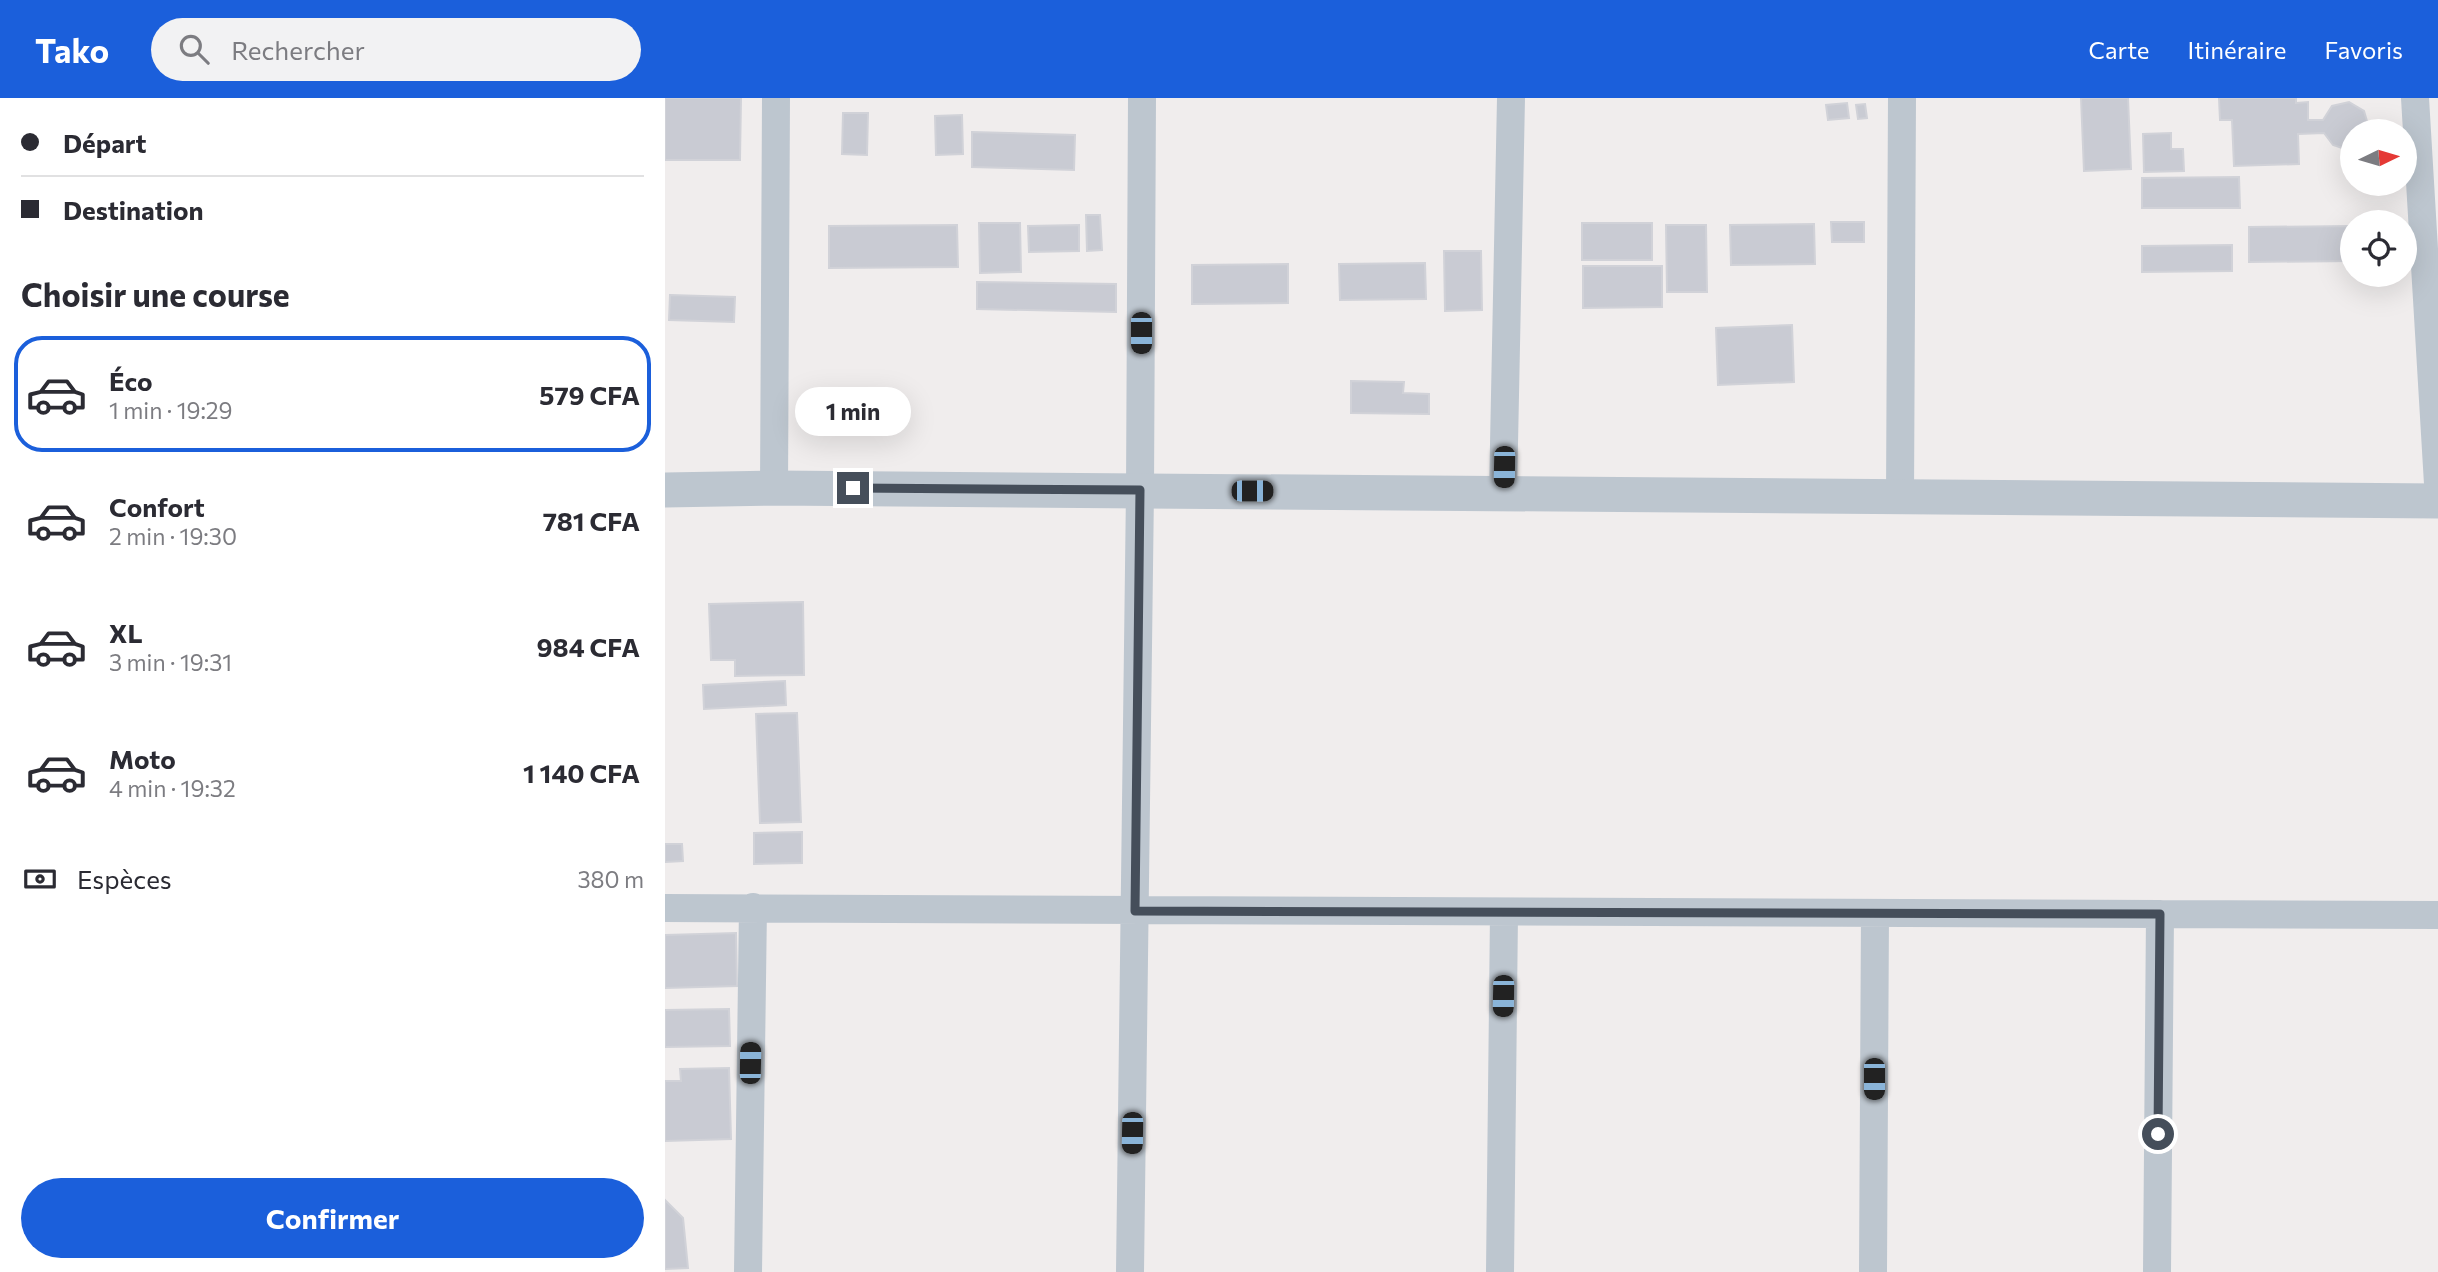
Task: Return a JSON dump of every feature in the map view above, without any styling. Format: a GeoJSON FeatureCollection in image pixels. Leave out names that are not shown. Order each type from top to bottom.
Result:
{"type":"FeatureCollection","features":[{"type":"Feature","properties":{"kind":"street"},"geometry":{"type":"LineString","coordinates":[[774,488],[776,98]]}},
{"type":"Feature","properties":{"kind":"street"},"geometry":{"type":"LineString","coordinates":[[1130,1272],[1142,98]]}},
{"type":"Feature","properties":{"kind":"street"},"geometry":{"type":"LineString","coordinates":[[1503,494],[1511,98]]}},
{"type":"Feature","properties":{"kind":"street"},"geometry":{"type":"LineString","coordinates":[[1900,496],[1902,98]]}},
{"type":"Feature","properties":{"kind":"street"},"geometry":{"type":"LineString","coordinates":[[2415,98],[2438,484]]}},
{"type":"Feature","properties":{"kind":"street"},"geometry":{"type":"LineString","coordinates":[[665,490],[1140,490],[2438,501]]}},
{"type":"Feature","properties":{"kind":"street"},"geometry":{"type":"LineString","coordinates":[[748,1272],[753,907]]}},
{"type":"Feature","properties":{"kind":"street"},"geometry":{"type":"LineString","coordinates":[[665,908],[2438,915]]}},
{"type":"Feature","properties":{"kind":"street"},"geometry":{"type":"LineString","coordinates":[[1500,1272],[1504,913]]}},
{"type":"Feature","properties":{"kind":"street"},"geometry":{"type":"LineString","coordinates":[[1873,1272],[1875,914]]}},
{"type":"Feature","properties":{"kind":"street"},"geometry":{"type":"LineString","coordinates":[[2157,1272],[2160,914]]}},
{"type":"Feature","properties":{"kind":"building"},"geometry":{"type":"Polygon","coordinates":[[[665,98],[741,98],[740,160],[665,160],[665,98]]]}},
{"type":"Feature","properties":{"kind":"building"},"geometry":{"type":"Polygon","coordinates":[[[2081,98],[2128,98],[2131,169],[2084,171],[2081,98]]]}},
{"type":"Feature","properties":{"kind":"building"},"geometry":{"type":"Polygon","coordinates":[[[2219,98],[2296,98],[2296,103],[2308,102],[2308,120],[2323,120],[2332,106],[2349,102],[2364,111],[2366,119],[2340,119],[2340,147],[2333,145],[2324,133],[2298,134],[2299,164],[2234,166],[2232,120],[2220,120],[2219,98]]]}},
{"type":"Feature","properties":{"kind":"building"},"geometry":{"type":"Polygon","coordinates":[[[1847,103],[1849,118],[1828,120],[1826,105],[1847,103]]]}},
{"type":"Feature","properties":{"kind":"building"},"geometry":{"type":"Polygon","coordinates":[[[1865,104],[1867,118],[1858,119],[1856,105],[1865,104]]]}},
{"type":"Feature","properties":{"kind":"building"},"geometry":{"type":"Polygon","coordinates":[[[843,113],[868,113],[867,155],[842,154],[843,113]]]}},
{"type":"Feature","properties":{"kind":"building"},"geometry":{"type":"Polygon","coordinates":[[[962,115],[963,154],[936,155],[935,116],[962,115]]]}},
{"type":"Feature","properties":{"kind":"building"},"geometry":{"type":"Polygon","coordinates":[[[972,132],[1075,135],[1074,170],[972,167],[972,132]]]}},
{"type":"Feature","properties":{"kind":"building"},"geometry":{"type":"Polygon","coordinates":[[[2171,133],[2171,149],[2183,149],[2184,171],[2144,172],[2143,134],[2171,133]]]}},
{"type":"Feature","properties":{"kind":"building"},"geometry":{"type":"Polygon","coordinates":[[[2239,177],[2240,208],[2142,208],[2142,178],[2239,177]]]}},
{"type":"Feature","properties":{"kind":"building"},"geometry":{"type":"Polygon","coordinates":[[[1086,215],[1100,215],[1102,250],[1087,251],[1086,215]]]}},
{"type":"Feature","properties":{"kind":"building"},"geometry":{"type":"Polygon","coordinates":[[[1831,222],[1864,222],[1864,242],[1832,242],[1831,222]]]}},
{"type":"Feature","properties":{"kind":"building"},"geometry":{"type":"Polygon","coordinates":[[[979,223],[1020,223],[1021,272],[980,273],[979,223]]]}},
{"type":"Feature","properties":{"kind":"building"},"geometry":{"type":"Polygon","coordinates":[[[1582,223],[1652,223],[1652,260],[1582,260],[1582,223]]]}},
{"type":"Feature","properties":{"kind":"building"},"geometry":{"type":"Polygon","coordinates":[[[1814,224],[1815,264],[1731,265],[1730,225],[1814,224]]]}},
{"type":"Feature","properties":{"kind":"building"},"geometry":{"type":"Polygon","coordinates":[[[957,225],[958,267],[829,268],[829,226],[957,225]]]}},
{"type":"Feature","properties":{"kind":"building"},"geometry":{"type":"Polygon","coordinates":[[[1079,225],[1079,251],[1029,252],[1028,226],[1079,225]]]}},
{"type":"Feature","properties":{"kind":"building"},"geometry":{"type":"Polygon","coordinates":[[[1666,225],[1706,225],[1707,292],[1667,292],[1666,225]]]}},
{"type":"Feature","properties":{"kind":"building"},"geometry":{"type":"Polygon","coordinates":[[[2340,226],[2340,261],[2249,262],[2249,227],[2340,226]]]}},
{"type":"Feature","properties":{"kind":"building"},"geometry":{"type":"Polygon","coordinates":[[[2232,245],[2232,271],[2142,272],[2142,246],[2232,245]]]}},
{"type":"Feature","properties":{"kind":"building"},"geometry":{"type":"Polygon","coordinates":[[[1444,251],[1481,251],[1482,310],[1445,311],[1444,251]]]}},
{"type":"Feature","properties":{"kind":"building"},"geometry":{"type":"Polygon","coordinates":[[[1425,263],[1426,299],[1340,300],[1339,264],[1425,263]]]}},
{"type":"Feature","properties":{"kind":"building"},"geometry":{"type":"Polygon","coordinates":[[[1288,264],[1288,303],[1192,304],[1192,265],[1288,264]]]}},
{"type":"Feature","properties":{"kind":"building"},"geometry":{"type":"Polygon","coordinates":[[[1583,266],[1662,266],[1662,307],[1583,308],[1583,266]]]}},
{"type":"Feature","properties":{"kind":"building"},"geometry":{"type":"Polygon","coordinates":[[[977,282],[1116,284],[1116,312],[977,309],[977,282]]]}},
{"type":"Feature","properties":{"kind":"building"},"geometry":{"type":"Polygon","coordinates":[[[670,295],[735,297],[734,322],[669,320],[670,295]]]}},
{"type":"Feature","properties":{"kind":"building"},"geometry":{"type":"Polygon","coordinates":[[[1792,325],[1794,382],[1718,385],[1716,328],[1792,325]]]}},
{"type":"Feature","properties":{"kind":"building"},"geometry":{"type":"Polygon","coordinates":[[[1351,381],[1404,382],[1403,393],[1429,394],[1429,414],[1351,413],[1351,381]]]}},
{"type":"Feature","properties":{"kind":"building"},"geometry":{"type":"Polygon","coordinates":[[[803,602],[804,675],[735,676],[735,660],[711,660],[709,604],[803,602]]]}},
{"type":"Feature","properties":{"kind":"building"},"geometry":{"type":"Polygon","coordinates":[[[785,681],[786,705],[704,709],[703,685],[785,681]]]}},
{"type":"Feature","properties":{"kind":"building"},"geometry":{"type":"Polygon","coordinates":[[[797,713],[801,822],[760,823],[756,714],[797,713]]]}},
{"type":"Feature","properties":{"kind":"building"},"geometry":{"type":"Polygon","coordinates":[[[802,832],[802,863],[754,864],[754,833],[802,832]]]}},
{"type":"Feature","properties":{"kind":"building"},"geometry":{"type":"Polygon","coordinates":[[[665,844],[682,844],[683,861],[665,862],[665,844]]]}},
{"type":"Feature","properties":{"kind":"building"},"geometry":{"type":"Polygon","coordinates":[[[736,933],[737,986],[665,988],[665,935],[736,933]]]}},
{"type":"Feature","properties":{"kind":"building"},"geometry":{"type":"Polygon","coordinates":[[[729,1009],[730,1046],[665,1047],[665,1010],[729,1009]]]}},
{"type":"Feature","properties":{"kind":"building"},"geometry":{"type":"Polygon","coordinates":[[[729,1068],[731,1139],[665,1141],[665,1081],[681,1081],[680,1069],[729,1068]]]}},
{"type":"Feature","properties":{"kind":"building"},"geometry":{"type":"Polygon","coordinates":[[[665,1200],[683,1218],[688,1268],[665,1269],[665,1200]]]}},
{"type":"Feature","properties":{"kind":"route"},"geometry":{"type":"LineString","coordinates":[[853,488],[1140,490],[1135,911],[2160,914],[2158,1134]]}}]}
